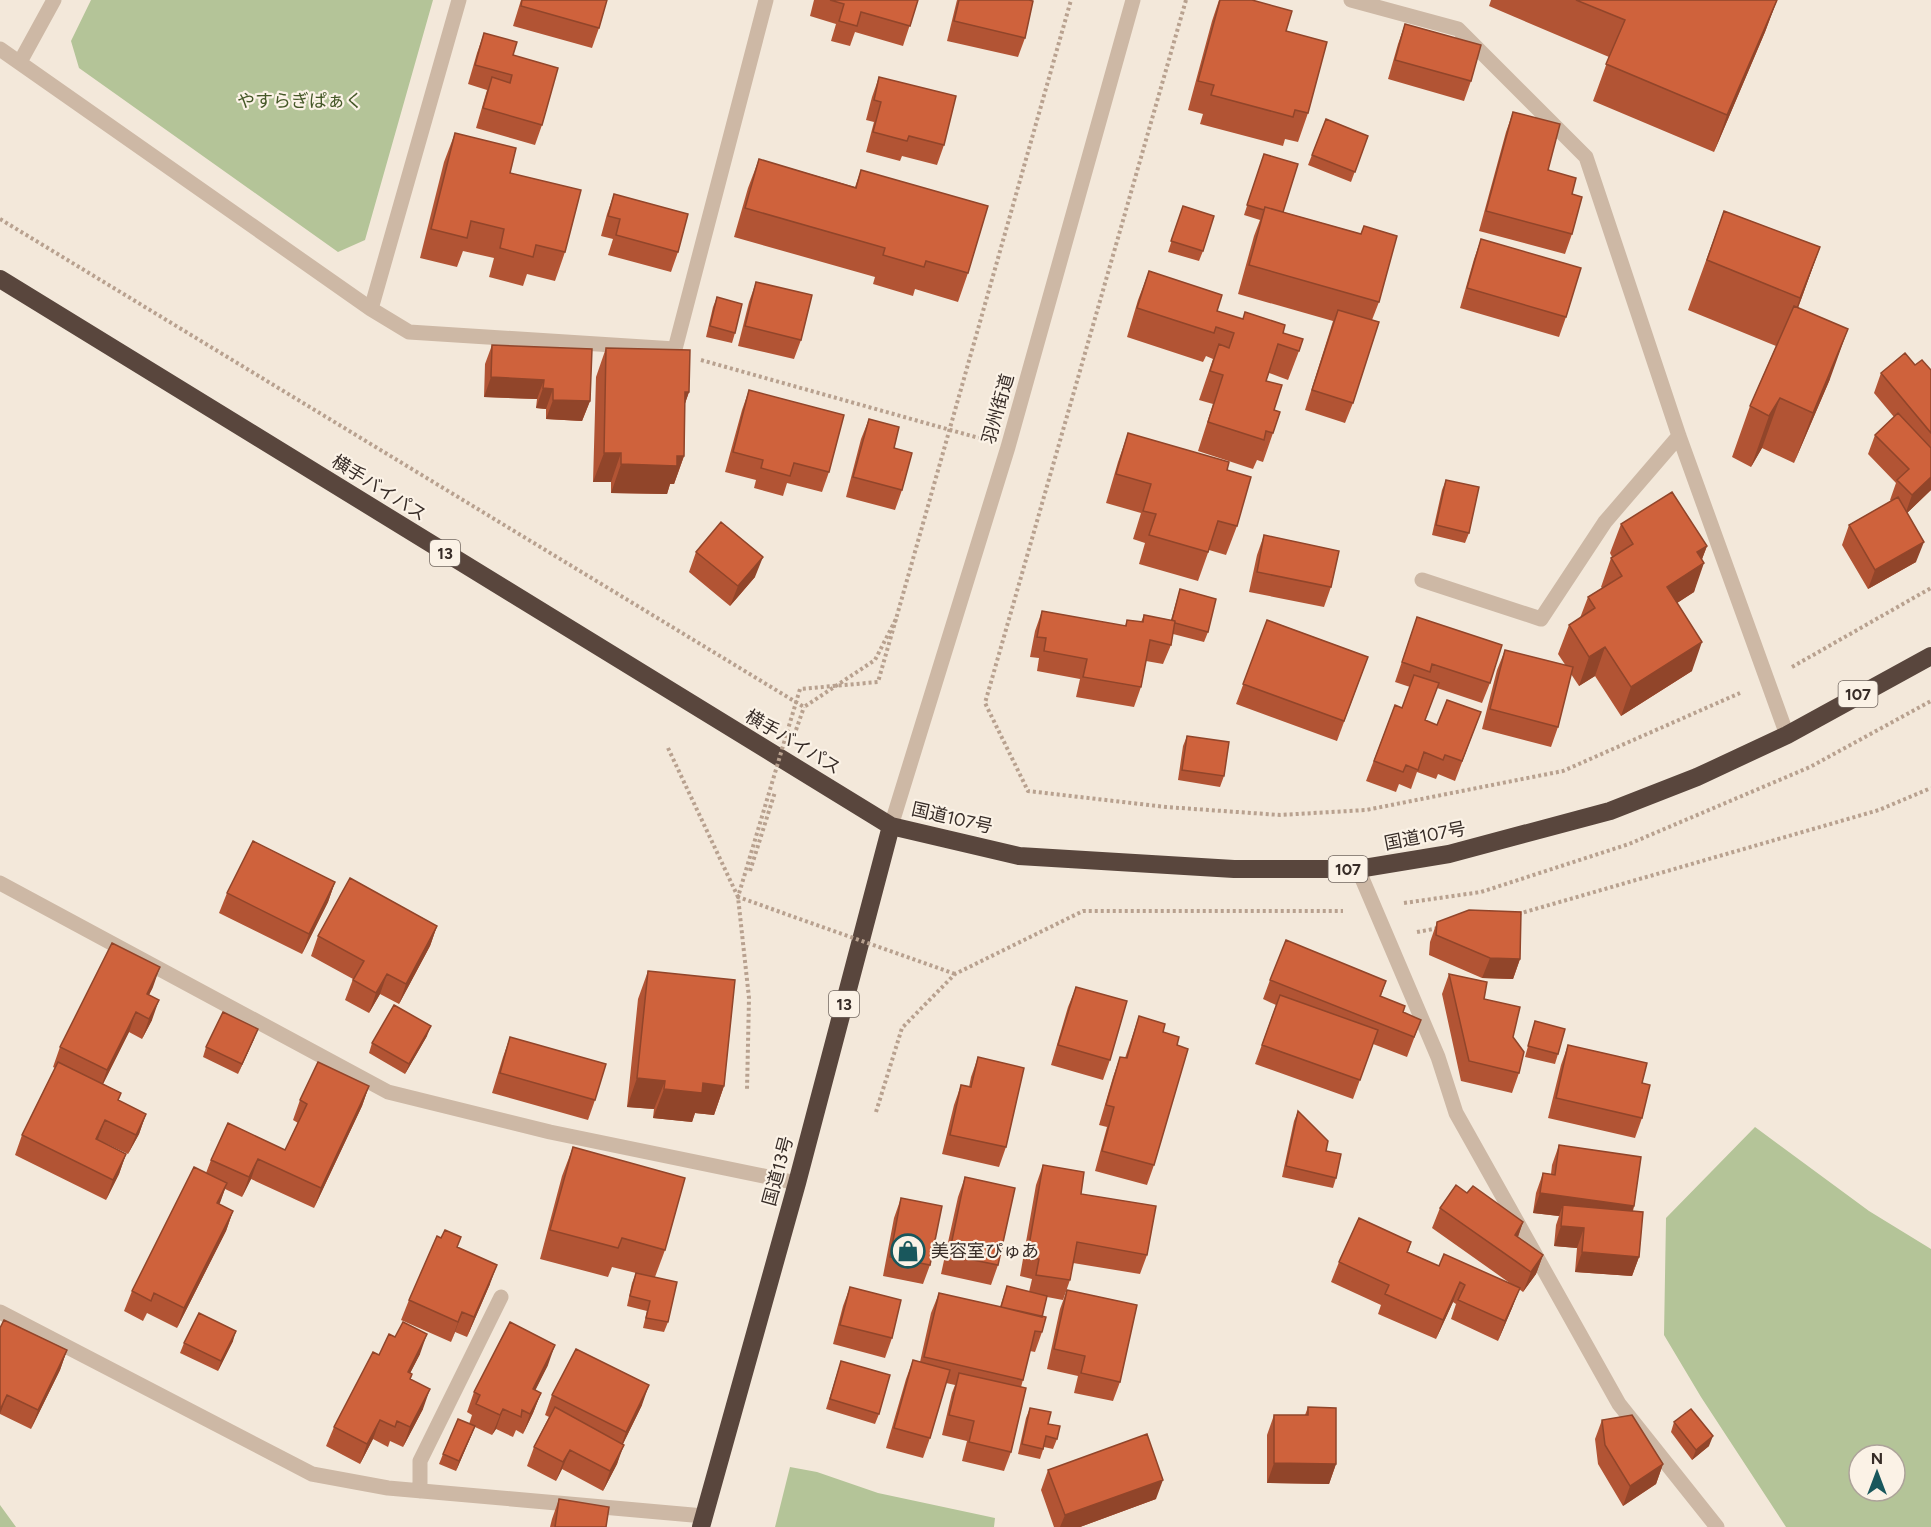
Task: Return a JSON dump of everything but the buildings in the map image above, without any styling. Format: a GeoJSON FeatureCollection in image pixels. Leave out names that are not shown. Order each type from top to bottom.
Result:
{"type":"FeatureCollection","features":[{"type":"Feature","properties":{"kind":"highway","name":"横手バイパス"},"geometry":{"type":"LineString","coordinates":[[0,279],[891,826]]}},
{"type":"Feature","properties":{"kind":"highway","name":"国道107号"},"geometry":{"type":"LineString","coordinates":[[891,826],[1019,856],[1234,869],[1358,869],[1449,854],[1610,811],[1697,777],[1786,735],[1931,656]]}},
{"type":"Feature","properties":{"kind":"highway","name":"国道13号"},"geometry":{"type":"LineString","coordinates":[[703,1521],[891,826]]}},
{"type":"Feature","properties":{"kind":"street"},"geometry":{"type":"LineString","coordinates":[[20,62],[54,0]]}},
{"type":"Feature","properties":{"kind":"street"},"geometry":{"type":"LineString","coordinates":[[371,309],[459,0]]}},
{"type":"Feature","properties":{"kind":"street"},"geometry":{"type":"LineString","coordinates":[[0,49],[371,309],[409,332],[675,349],[766,0]]}},
{"type":"Feature","properties":{"kind":"street","name":"羽州街道"},"geometry":{"type":"LineString","coordinates":[[891,826],[1008,447],[1133,0]]}},
{"type":"Feature","properties":{"kind":"street"},"geometry":{"type":"LineString","coordinates":[[1351,0],[1458,29],[1586,157],[1679,436],[1786,735]]}},
{"type":"Feature","properties":{"kind":"street"},"geometry":{"type":"LineString","coordinates":[[1422,580],[1541,619],[1605,522],[1679,436]]}},
{"type":"Feature","properties":{"kind":"street"},"geometry":{"type":"LineString","coordinates":[[1358,869],[1438,1057],[1456,1113],[1619,1404],[1717,1527]]}},
{"type":"Feature","properties":{"kind":"street"},"geometry":{"type":"LineString","coordinates":[[0,883],[388,1092],[550,1132],[796,1183]]}},
{"type":"Feature","properties":{"kind":"street"},"geometry":{"type":"LineString","coordinates":[[420,1491],[420,1461],[501,1297]]}},
{"type":"Feature","properties":{"kind":"street"},"geometry":{"type":"LineString","coordinates":[[0,1312],[312,1474],[388,1488],[703,1521]]}},
{"type":"Feature","properties":{"kind":"path"},"geometry":{"type":"LineString","coordinates":[[738,897],[800,689],[878,682],[1071,0]]}},
{"type":"Feature","properties":{"kind":"path"},"geometry":{"type":"LineString","coordinates":[[1186,0],[985,703],[1028,791],[1166,807],[1280,815],[1366,810],[1563,771],[1768,681],[1931,588]]}},
{"type":"Feature","properties":{"kind":"path"},"geometry":{"type":"LineString","coordinates":[[0,219],[804,706],[875,660],[896,619]]}},
{"type":"Feature","properties":{"kind":"path"},"geometry":{"type":"LineString","coordinates":[[675,349],[702,361],[1008,447]]}},
{"type":"Feature","properties":{"kind":"path"},"geometry":{"type":"LineString","coordinates":[[668,748],[738,897],[749,998],[747,1090]]}},
{"type":"Feature","properties":{"kind":"path"},"geometry":{"type":"LineString","coordinates":[[1509,915],[1531,912],[1879,810],[1931,788]]}},
{"type":"Feature","properties":{"kind":"path"},"geometry":{"type":"LineString","coordinates":[[738,897],[955,974]]}},
{"type":"Feature","properties":{"kind":"path"},"geometry":{"type":"LineString","coordinates":[[876,1112],[902,1028],[955,974],[1083,911]]}},
{"type":"Feature","properties":{"kind":"path"},"geometry":{"type":"LineString","coordinates":[[1387,937],[1442,927]]}},
{"type":"Feature","properties":{"kind":"green space","name":"やすらぎぱぁく"},"geometry":{"type":"Polygon","coordinates":[[[91,0],[433,0],[365,240],[338,252],[79,68],[71,41],[91,0]]]}},
{"type":"Feature","properties":{"kind":"green space"},"geometry":{"type":"Polygon","coordinates":[[[1755,1127],[1869,1211],[1931,1249],[1931,1527],[1786,1527],[1701,1397],[1664,1335],[1666,1218],[1755,1127]]]}},
{"type":"Feature","properties":{"kind":"green space"},"geometry":{"type":"Polygon","coordinates":[[[790,1467],[817,1472],[878,1493],[995,1518],[994,1527],[775,1527],[790,1467]]]}},
{"type":"Feature","properties":{"kind":"green space"},"geometry":{"type":"Polygon","coordinates":[[[0,1505],[16,1527],[0,1527],[0,1505]]]}},
{"type":"Feature","properties":{"kind":"place","name":"美容室ぴゅあ"},"geometry":{"type":"Point","coordinates":[908,1251]}}]}
